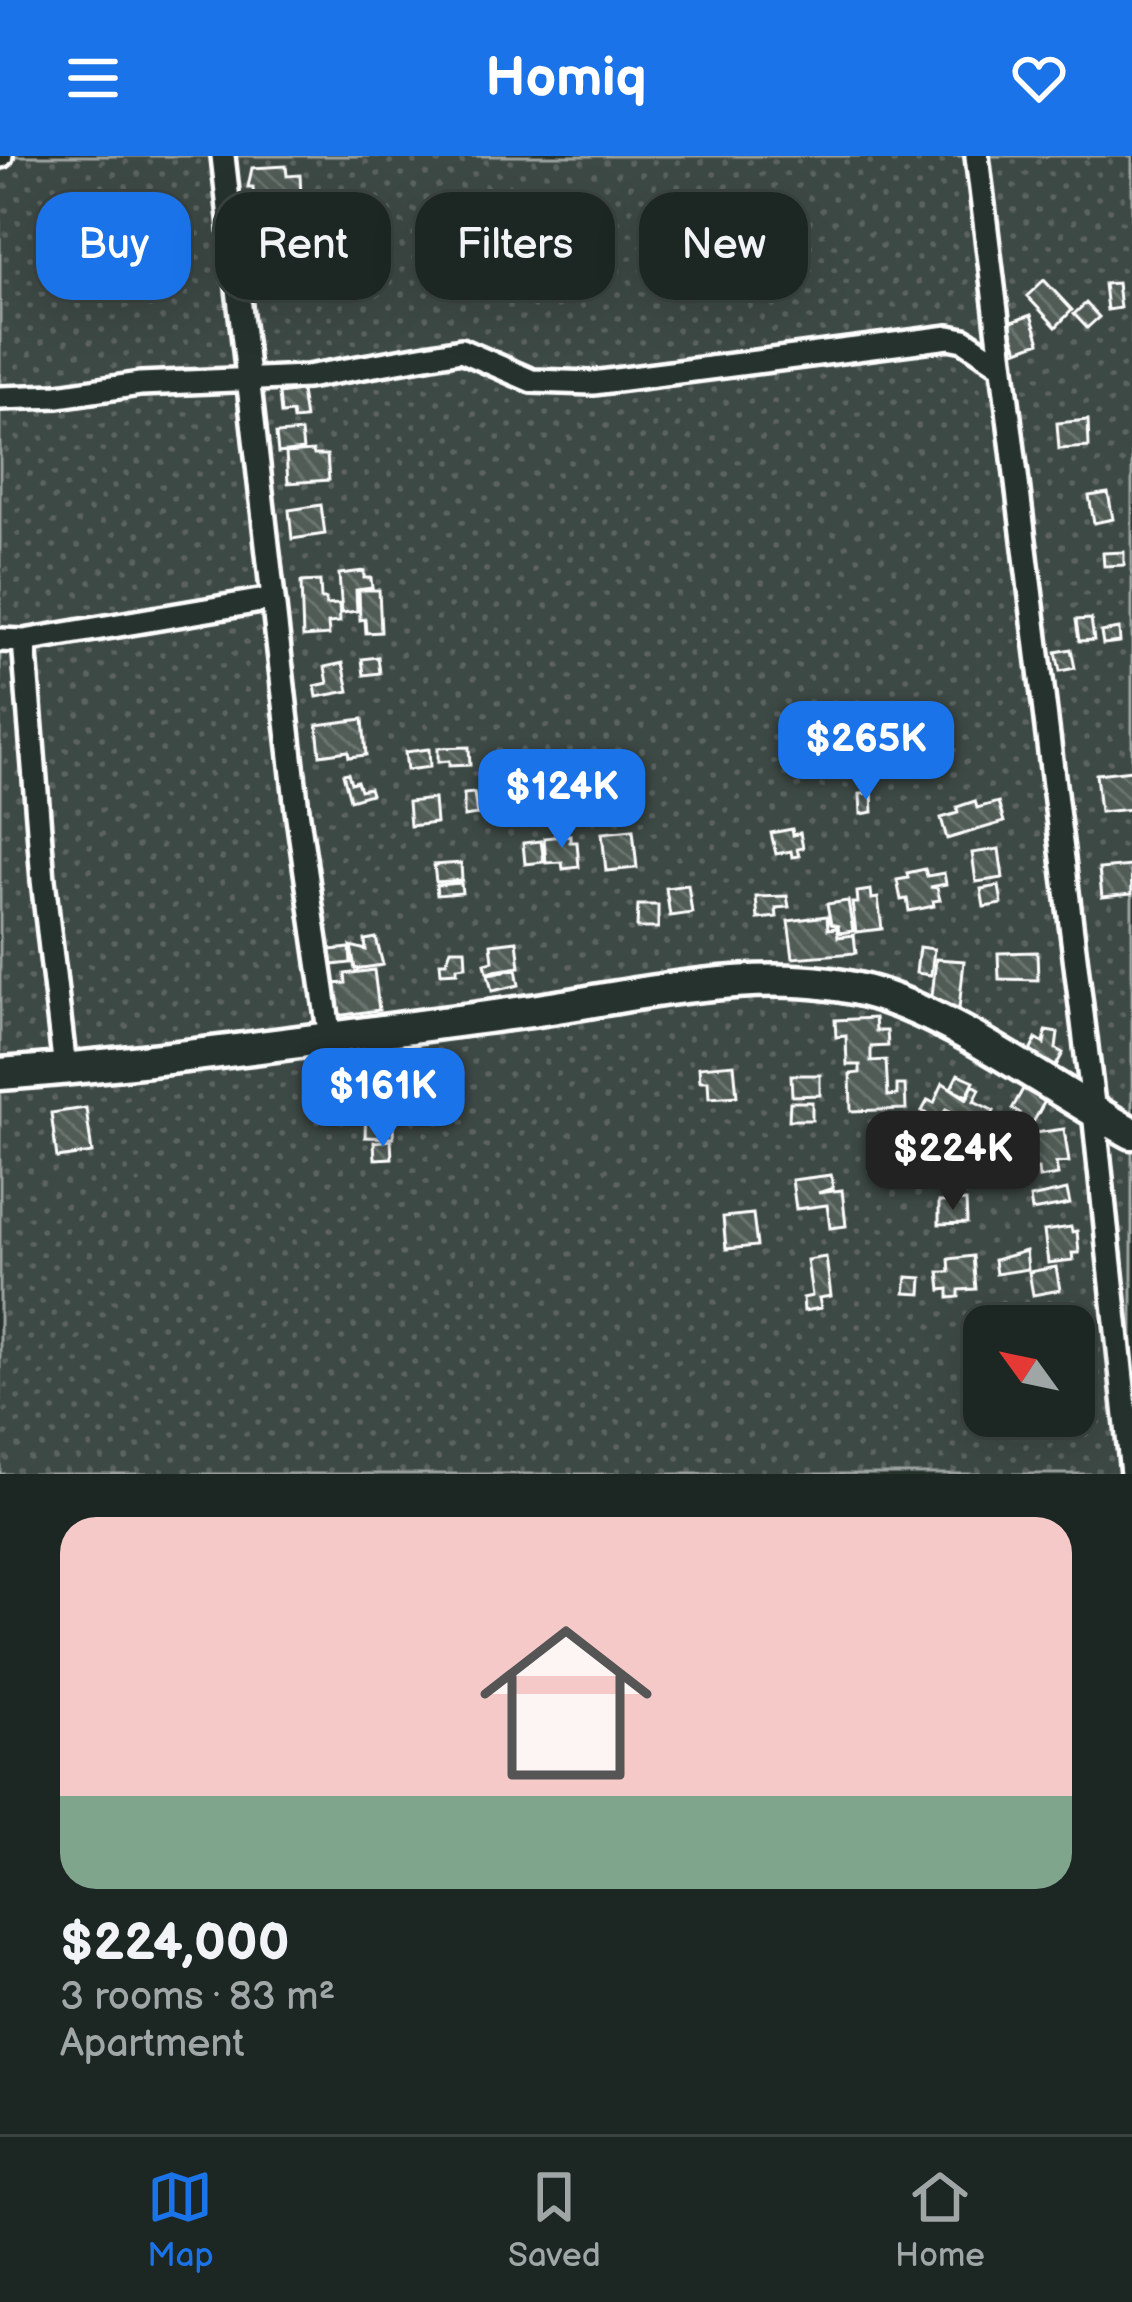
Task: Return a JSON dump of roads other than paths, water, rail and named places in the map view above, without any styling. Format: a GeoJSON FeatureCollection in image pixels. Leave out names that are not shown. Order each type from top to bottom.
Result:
{"type":"FeatureCollection","features":[{"type":"Feature","properties":{"kind":"street"},"geometry":{"type":"LineString","coordinates":[[223,156],[272,599],[331,1038]]}},
{"type":"Feature","properties":{"kind":"street"},"geometry":{"type":"LineString","coordinates":[[977,156],[1094,1112],[1132,1474]]}},
{"type":"Feature","properties":{"kind":"street"},"geometry":{"type":"LineString","coordinates":[[0,398],[58,396],[140,384],[307,377],[461,350],[532,381],[593,383],[949,337],[964,340],[1001,365]]}},
{"type":"Feature","properties":{"kind":"street"},"geometry":{"type":"LineString","coordinates":[[0,640],[24,641],[272,599]]}},
{"type":"Feature","properties":{"kind":"street"},"geometry":{"type":"LineString","coordinates":[[24,641],[43,880],[65,1069]]}},
{"type":"Feature","properties":{"kind":"street"},"geometry":{"type":"LineString","coordinates":[[0,1074],[331,1038],[749,980],[875,994],[931,1017],[1132,1133]]}}]}
